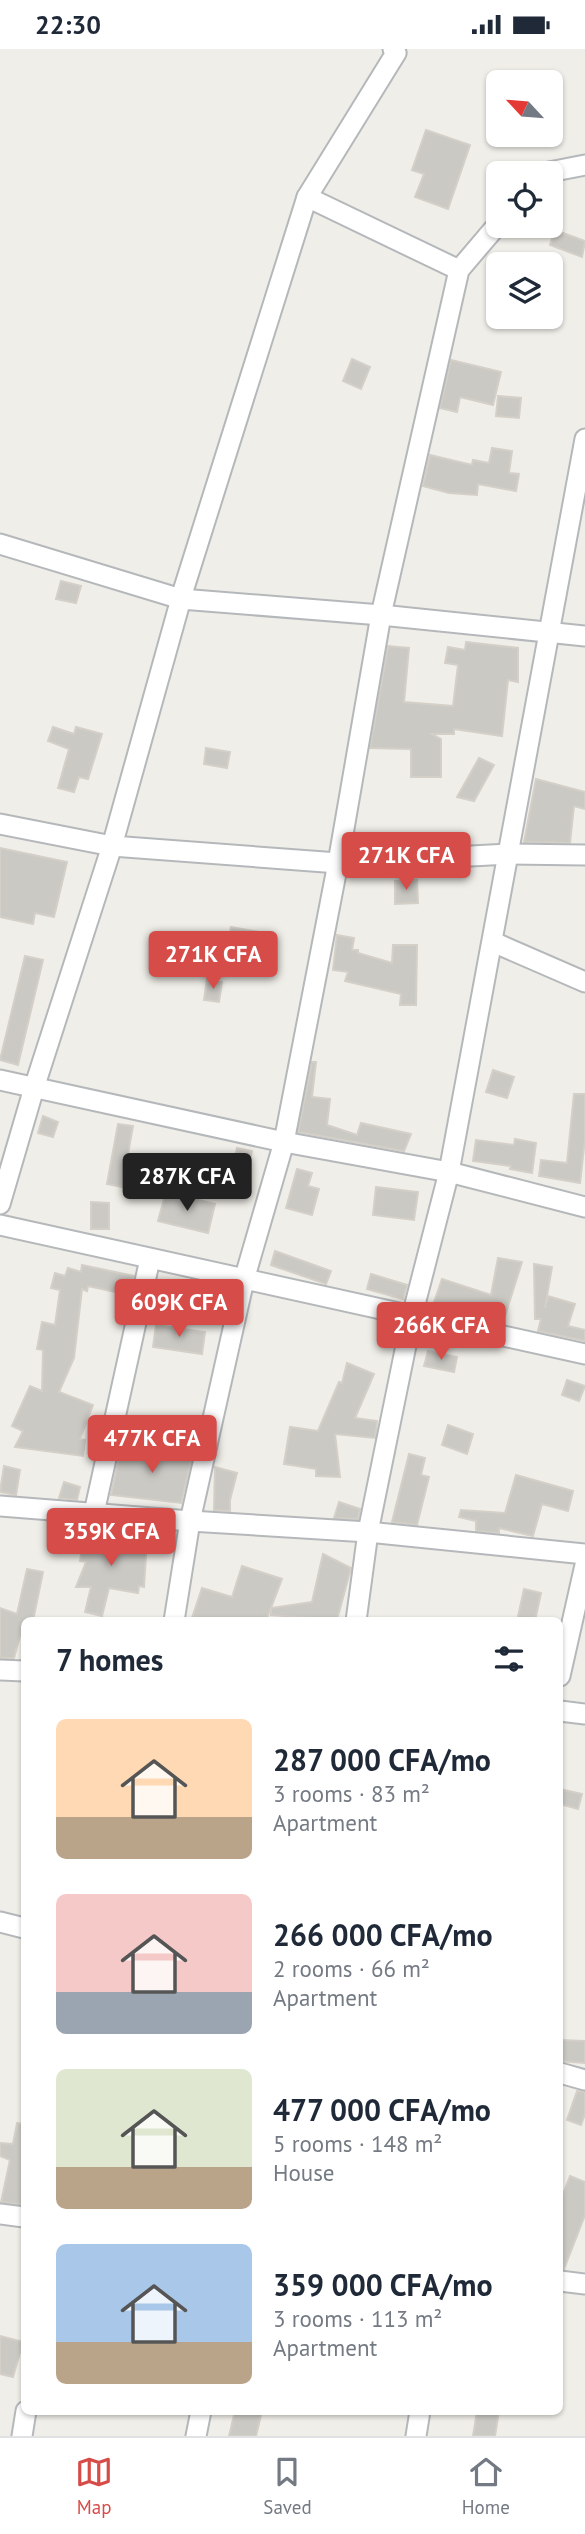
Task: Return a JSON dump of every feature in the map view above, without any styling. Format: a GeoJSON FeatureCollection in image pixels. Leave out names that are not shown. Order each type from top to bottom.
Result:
{"type":"FeatureCollection","features":[{"type":"Feature","properties":{"kind":"street"},"geometry":{"type":"LineString","coordinates":[[0,1203],[34,1087],[113,846],[181,599],[307,197],[396,53],[393,49]]}},
{"type":"Feature","properties":{"kind":"street"},"geometry":{"type":"LineString","coordinates":[[563,169],[585,165]]}},
{"type":"Feature","properties":{"kind":"street"},"geometry":{"type":"LineString","coordinates":[[307,197],[459,270]]}},
{"type":"Feature","properties":{"kind":"street"},"geometry":{"type":"LineString","coordinates":[[175,1617],[190,1521],[244,1280],[284,1142],[338,863],[381,615],[459,270],[486,238]]}},
{"type":"Feature","properties":{"kind":"street"},"geometry":{"type":"LineString","coordinates":[[357,1617],[368,1532],[412,1316],[449,1173],[585,439]]}},
{"type":"Feature","properties":{"kind":"street"},"geometry":{"type":"LineString","coordinates":[[0,544],[181,599],[381,615],[585,636]]}},
{"type":"Feature","properties":{"kind":"street"},"geometry":{"type":"LineString","coordinates":[[0,824],[113,846],[338,863],[509,854],[585,855]]}},
{"type":"Feature","properties":{"kind":"street"},"geometry":{"type":"LineString","coordinates":[[493,942],[585,982]]}},
{"type":"Feature","properties":{"kind":"street"},"geometry":{"type":"LineString","coordinates":[[0,1080],[284,1142],[449,1173],[585,1207]]}},
{"type":"Feature","properties":{"kind":"street"},"geometry":{"type":"LineString","coordinates":[[0,1225],[585,1354]]}},
{"type":"Feature","properties":{"kind":"street"},"geometry":{"type":"LineString","coordinates":[[94,1513],[149,1259]]}},
{"type":"Feature","properties":{"kind":"street"},"geometry":{"type":"LineString","coordinates":[[0,1506],[368,1532],[585,1554]]}},
{"type":"Feature","properties":{"kind":"street"},"geometry":{"type":"LineString","coordinates":[[563,1663],[585,1565]]}},
{"type":"Feature","properties":{"kind":"street"},"geometry":{"type":"LineString","coordinates":[[0,1670],[21,1671]]}},
{"type":"Feature","properties":{"kind":"street"},"geometry":{"type":"LineString","coordinates":[[563,1711],[585,1714]]}},
{"type":"Feature","properties":{"kind":"street"},"geometry":{"type":"LineString","coordinates":[[0,1922],[21,1927]]}},
{"type":"Feature","properties":{"kind":"street"},"geometry":{"type":"LineString","coordinates":[[563,2074],[585,2080]]}},
{"type":"Feature","properties":{"kind":"street"},"geometry":{"type":"LineString","coordinates":[[0,2214],[21,2217]]}},
{"type":"Feature","properties":{"kind":"street"},"geometry":{"type":"LineString","coordinates":[[563,2281],[585,2284]]}},
{"type":"Feature","properties":{"kind":"street"},"geometry":{"type":"LineString","coordinates":[[22,2436],[25,2415]]}},
{"type":"Feature","properties":{"kind":"street"},"geometry":{"type":"LineString","coordinates":[[196,2436],[200,2415]]}},
{"type":"Feature","properties":{"kind":"street"},"geometry":{"type":"LineString","coordinates":[[416,2436],[419,2415]]}},
{"type":"Feature","properties":{"kind":"building"},"geometry":{"type":"Polygon","coordinates":[[[426,130],[470,145],[448,209],[415,197],[424,174],[412,170],[426,130]]]}},
{"type":"Feature","properties":{"kind":"building"},"geometry":{"type":"Polygon","coordinates":[[[563,233],[585,241],[582,257],[550,245],[552,238],[563,238],[563,233]]]}},
{"type":"Feature","properties":{"kind":"building"},"geometry":{"type":"Polygon","coordinates":[[[352,359],[370,367],[361,389],[343,381],[352,359]]]}},
{"type":"Feature","properties":{"kind":"building"},"geometry":{"type":"Polygon","coordinates":[[[451,360],[501,372],[493,405],[460,397],[457,412],[440,408],[451,360]]]}},
{"type":"Feature","properties":{"kind":"building"},"geometry":{"type":"Polygon","coordinates":[[[498,396],[521,398],[519,418],[496,416],[498,396]]]}},
{"type":"Feature","properties":{"kind":"building"},"geometry":{"type":"Polygon","coordinates":[[[492,448],[512,451],[509,473],[519,474],[516,491],[478,484],[477,495],[449,493],[423,486],[430,455],[472,465],[473,460],[489,463],[492,448]]]}},
{"type":"Feature","properties":{"kind":"building"},"geometry":{"type":"Polygon","coordinates":[[[61,581],[81,586],[76,603],[56,599],[61,581]]]}},
{"type":"Feature","properties":{"kind":"building"},"geometry":{"type":"Polygon","coordinates":[[[466,642],[518,648],[518,682],[508,680],[502,736],[454,729],[454,734],[432,734],[441,739],[441,777],[411,777],[411,749],[370,748],[388,646],[409,648],[404,702],[453,706],[458,665],[445,663],[448,647],[465,650],[466,642]]]}},
{"type":"Feature","properties":{"kind":"building"},"geometry":{"type":"Polygon","coordinates":[[[53,727],[74,734],[76,727],[102,734],[88,779],[79,777],[74,792],[58,788],[69,749],[48,741],[53,727]]]}},
{"type":"Feature","properties":{"kind":"building"},"geometry":{"type":"Polygon","coordinates":[[[206,748],[230,752],[227,768],[204,764],[206,748]]]}},
{"type":"Feature","properties":{"kind":"building"},"geometry":{"type":"Polygon","coordinates":[[[479,758],[494,765],[474,801],[457,797],[479,758]]]}},
{"type":"Feature","properties":{"kind":"building"},"geometry":{"type":"Polygon","coordinates":[[[536,779],[585,792],[585,809],[574,806],[570,843],[524,842],[536,779]]]}},
{"type":"Feature","properties":{"kind":"building"},"geometry":{"type":"Polygon","coordinates":[[[0,848],[67,862],[54,917],[35,913],[33,924],[0,917],[0,848]]]}},
{"type":"Feature","properties":{"kind":"building"},"geometry":{"type":"Polygon","coordinates":[[[417,880],[418,903],[395,904],[395,881],[417,880]]]}},
{"type":"Feature","properties":{"kind":"building"},"geometry":{"type":"Polygon","coordinates":[[[231,927],[270,934],[266,956],[227,949],[231,927]]]}},
{"type":"Feature","properties":{"kind":"building"},"geometry":{"type":"Polygon","coordinates":[[[337,935],[354,938],[352,950],[392,963],[393,945],[417,945],[416,1005],[400,1005],[401,994],[345,981],[348,972],[333,970],[337,935]]]}},
{"type":"Feature","properties":{"kind":"building"},"geometry":{"type":"Polygon","coordinates":[[[25,956],[43,960],[18,1065],[0,1060],[25,956]]]}},
{"type":"Feature","properties":{"kind":"building"},"geometry":{"type":"Polygon","coordinates":[[[207,979],[222,982],[219,1002],[204,1000],[207,979]]]}},
{"type":"Feature","properties":{"kind":"building"},"geometry":{"type":"Polygon","coordinates":[[[312,1062],[316,1062],[312,1097],[330,1099],[327,1125],[357,1135],[361,1123],[411,1134],[404,1151],[298,1132],[312,1062]]]}},
{"type":"Feature","properties":{"kind":"building"},"geometry":{"type":"Polygon","coordinates":[[[493,1070],[514,1077],[507,1098],[486,1092],[493,1070]]]}},
{"type":"Feature","properties":{"kind":"building"},"geometry":{"type":"Polygon","coordinates":[[[574,1094],[585,1094],[585,1139],[580,1183],[539,1176],[541,1160],[567,1163],[574,1094]]]}},
{"type":"Feature","properties":{"kind":"building"},"geometry":{"type":"Polygon","coordinates":[[[43,1116],[58,1122],[53,1137],[38,1133],[43,1116]]]}},
{"type":"Feature","properties":{"kind":"building"},"geometry":{"type":"Polygon","coordinates":[[[118,1124],[133,1126],[122,1187],[107,1184],[118,1124]]]}},
{"type":"Feature","properties":{"kind":"building"},"geometry":{"type":"Polygon","coordinates":[[[515,1139],[536,1143],[532,1173],[510,1169],[511,1166],[473,1161],[476,1140],[514,1145],[515,1139]]]}},
{"type":"Feature","properties":{"kind":"building"},"geometry":{"type":"Polygon","coordinates":[[[237,1148],[252,1151],[244,1187],[229,1184],[237,1148]]]}},
{"type":"Feature","properties":{"kind":"building"},"geometry":{"type":"Polygon","coordinates":[[[297,1169],[312,1173],[308,1186],[319,1189],[312,1215],[286,1208],[297,1169]]]}},
{"type":"Feature","properties":{"kind":"building"},"geometry":{"type":"Polygon","coordinates":[[[376,1187],[418,1192],[414,1220],[373,1215],[376,1187]]]}},
{"type":"Feature","properties":{"kind":"building"},"geometry":{"type":"Polygon","coordinates":[[[166,1192],[215,1204],[208,1233],[158,1221],[166,1192]]]}},
{"type":"Feature","properties":{"kind":"building"},"geometry":{"type":"Polygon","coordinates":[[[91,1202],[109,1203],[109,1229],[91,1229],[91,1202]]]}},
{"type":"Feature","properties":{"kind":"building"},"geometry":{"type":"Polygon","coordinates":[[[275,1251],[331,1271],[326,1284],[271,1265],[275,1251]]]}},
{"type":"Feature","properties":{"kind":"building"},"geometry":{"type":"Polygon","coordinates":[[[498,1258],[522,1262],[505,1316],[473,1306],[469,1316],[432,1308],[442,1279],[491,1295],[498,1258]]]}},
{"type":"Feature","properties":{"kind":"building"},"geometry":{"type":"Polygon","coordinates":[[[534,1264],[552,1267],[545,1308],[548,1296],[575,1304],[568,1326],[585,1330],[585,1341],[538,1331],[541,1319],[535,1319],[534,1264]]]}},
{"type":"Feature","properties":{"kind":"building"},"geometry":{"type":"Polygon","coordinates":[[[82,1265],[134,1276],[129,1295],[88,1286],[87,1291],[82,1289],[74,1358],[59,1392],[93,1405],[80,1439],[85,1440],[83,1456],[15,1447],[23,1431],[12,1426],[30,1386],[42,1391],[43,1350],[37,1349],[42,1322],[55,1325],[60,1290],[51,1288],[55,1273],[65,1276],[68,1268],[81,1272],[82,1265]]]}},
{"type":"Feature","properties":{"kind":"building"},"geometry":{"type":"Polygon","coordinates":[[[371,1274],[407,1285],[403,1299],[367,1289],[371,1274]]]}},
{"type":"Feature","properties":{"kind":"building"},"geometry":{"type":"Polygon","coordinates":[[[156,1325],[205,1332],[202,1354],[153,1347],[156,1325]]]}},
{"type":"Feature","properties":{"kind":"building"},"geometry":{"type":"Polygon","coordinates":[[[428,1351],[457,1357],[454,1372],[424,1366],[428,1351]]]}},
{"type":"Feature","properties":{"kind":"building"},"geometry":{"type":"Polygon","coordinates":[[[347,1363],[374,1374],[355,1418],[377,1421],[375,1438],[335,1434],[340,1477],[316,1476],[316,1469],[284,1464],[290,1427],[318,1431],[339,1382],[342,1383],[347,1363]]]}},
{"type":"Feature","properties":{"kind":"building"},"geometry":{"type":"Polygon","coordinates":[[[567,1380],[585,1386],[579,1401],[562,1395],[567,1380]]]}},
{"type":"Feature","properties":{"kind":"building"},"geometry":{"type":"Polygon","coordinates":[[[448,1425],[473,1434],[467,1454],[442,1445],[448,1425]]]}},
{"type":"Feature","properties":{"kind":"building"},"geometry":{"type":"Polygon","coordinates":[[[121,1448],[193,1453],[181,1503],[111,1495],[121,1448]]]}},
{"type":"Feature","properties":{"kind":"building"},"geometry":{"type":"Polygon","coordinates":[[[409,1454],[425,1458],[421,1475],[429,1477],[417,1525],[392,1522],[409,1454]]]}},
{"type":"Feature","properties":{"kind":"building"},"geometry":{"type":"Polygon","coordinates":[[[4,1466],[20,1470],[16,1495],[0,1492],[4,1466]]]}},
{"type":"Feature","properties":{"kind":"building"},"geometry":{"type":"Polygon","coordinates":[[[215,1467],[237,1473],[230,1511],[214,1510],[215,1467]]]}},
{"type":"Feature","properties":{"kind":"building"},"geometry":{"type":"Polygon","coordinates":[[[516,1475],[573,1491],[568,1511],[542,1504],[533,1536],[499,1528],[499,1533],[476,1531],[476,1521],[459,1517],[461,1510],[505,1513],[516,1475]]]}},
{"type":"Feature","properties":{"kind":"building"},"geometry":{"type":"Polygon","coordinates":[[[64,1482],[80,1487],[77,1500],[59,1498],[64,1482]]]}},
{"type":"Feature","properties":{"kind":"building"},"geometry":{"type":"Polygon","coordinates":[[[339,1502],[360,1509],[358,1519],[334,1518],[339,1502]]]}},
{"type":"Feature","properties":{"kind":"building"},"geometry":{"type":"Polygon","coordinates":[[[85,1532],[126,1540],[127,1537],[147,1538],[144,1587],[139,1586],[138,1593],[109,1588],[102,1616],[85,1612],[91,1587],[76,1587],[86,1562],[80,1561],[85,1532]]]}},
{"type":"Feature","properties":{"kind":"building"},"geometry":{"type":"Polygon","coordinates":[[[323,1554],[351,1568],[338,1617],[271,1615],[271,1608],[312,1602],[323,1554]]]}},
{"type":"Feature","properties":{"kind":"building"},"geometry":{"type":"Polygon","coordinates":[[[242,1566],[282,1579],[268,1617],[192,1617],[202,1588],[232,1597],[242,1566]]]}},
{"type":"Feature","properties":{"kind":"building"},"geometry":{"type":"Polygon","coordinates":[[[27,1569],[43,1572],[34,1617],[21,1617],[21,1632],[14,1658],[0,1658],[0,1608],[17,1614],[27,1569]]]}},
{"type":"Feature","properties":{"kind":"building"},"geometry":{"type":"Polygon","coordinates":[[[524,1589],[541,1593],[536,1617],[518,1617],[524,1589]]]}},
{"type":"Feature","properties":{"kind":"building"},"geometry":{"type":"Polygon","coordinates":[[[563,1790],[582,1794],[578,1809],[563,1805],[563,1790]]]}},
{"type":"Feature","properties":{"kind":"building"},"geometry":{"type":"Polygon","coordinates":[[[563,2040],[585,2041],[585,2063],[563,2061],[563,2040]]]}},
{"type":"Feature","properties":{"kind":"building"},"geometry":{"type":"Polygon","coordinates":[[[577,2091],[585,2092],[585,2114],[581,2125],[567,2120],[577,2091]]]}},
{"type":"Feature","properties":{"kind":"building"},"geometry":{"type":"Polygon","coordinates":[[[17,2123],[21,2124],[21,2205],[1,2202],[10,2160],[0,2156],[0,2143],[13,2144],[17,2123]]]}},
{"type":"Feature","properties":{"kind":"building"},"geometry":{"type":"Polygon","coordinates":[[[570,2176],[585,2182],[585,2215],[564,2269],[563,2269],[563,2194],[570,2176]]]}},
{"type":"Feature","properties":{"kind":"building"},"geometry":{"type":"Polygon","coordinates":[[[0,2336],[21,2341],[13,2377],[0,2374],[0,2336]]]}},
{"type":"Feature","properties":{"kind":"building"},"geometry":{"type":"Polygon","coordinates":[[[234,2415],[261,2415],[256,2436],[229,2436],[234,2415]]]}},
{"type":"Feature","properties":{"kind":"building"},"geometry":{"type":"Polygon","coordinates":[[[476,2415],[498,2415],[495,2436],[473,2436],[476,2415]]]}}]}
